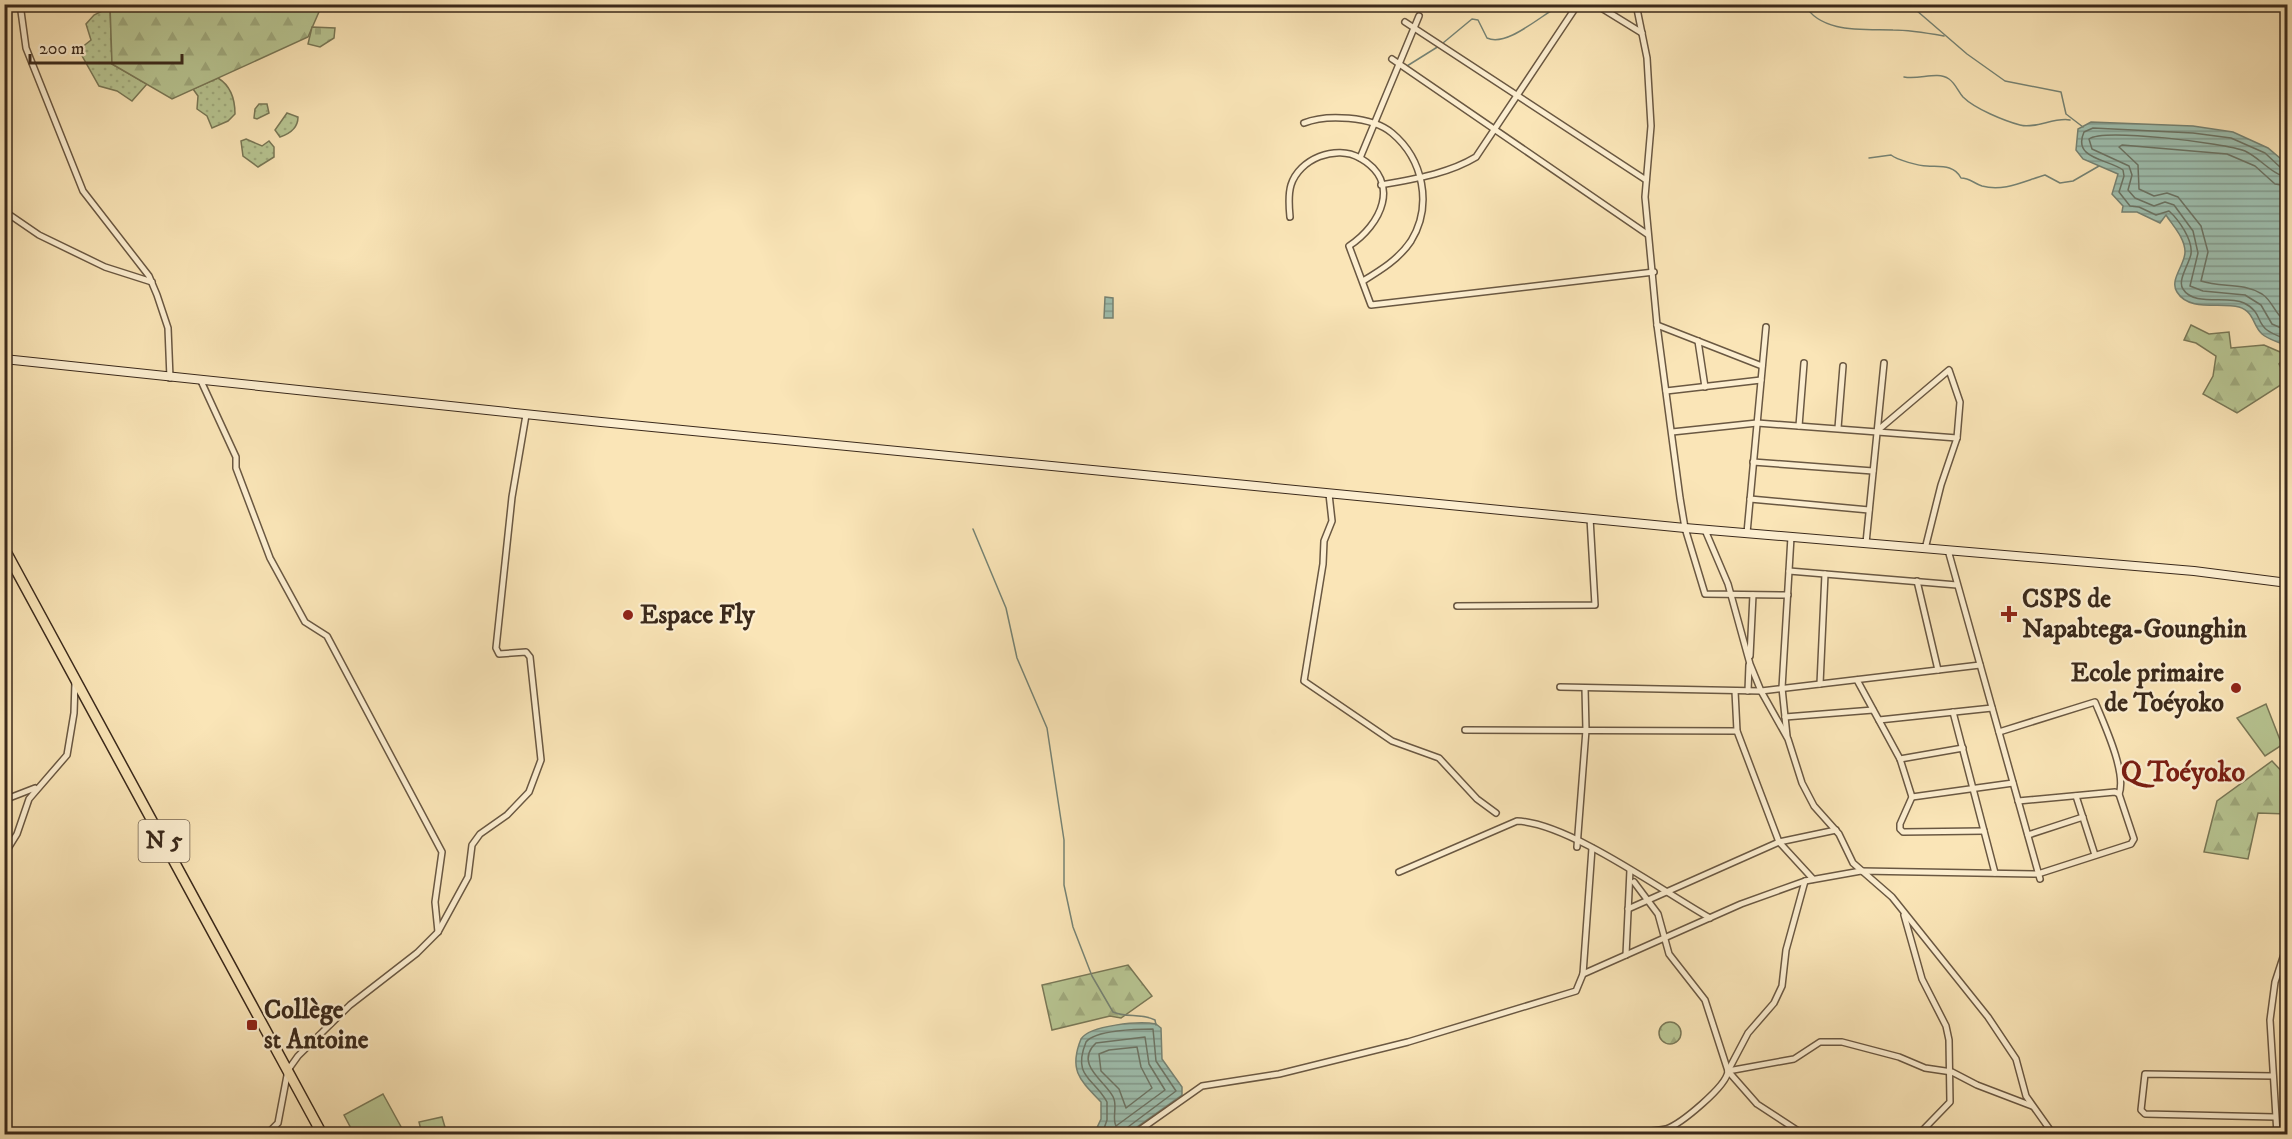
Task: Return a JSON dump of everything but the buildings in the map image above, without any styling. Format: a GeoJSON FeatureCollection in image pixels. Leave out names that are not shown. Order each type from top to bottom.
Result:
{"type":"FeatureCollection","features":[{"type":"Feature","properties":{"kind":"highway","name":"N 5"},"geometry":{"type":"LineString","coordinates":[[4,548],[322,1134]]}},
{"type":"Feature","properties":{"kind":"street"},"geometry":{"type":"LineString","coordinates":[[21,4],[26,48],[84,191],[152,282],[168,328],[170,378]]}},
{"type":"Feature","properties":{"kind":"street"},"geometry":{"type":"LineString","coordinates":[[1381,185],[1465,164],[1476,157],[1578,4]]}},
{"type":"Feature","properties":{"kind":"street"},"geometry":{"type":"LineString","coordinates":[[1595,4],[1642,33]]}},
{"type":"Feature","properties":{"kind":"street"},"geometry":{"type":"LineString","coordinates":[[1636,4],[1647,58],[1651,126],[1646,180],[1647,234],[1654,272],[1657,325],[1686,528],[1705,594],[1788,595]]}},
{"type":"Feature","properties":{"kind":"street"},"geometry":{"type":"LineString","coordinates":[[1360,158],[1419,16]]}},
{"type":"Feature","properties":{"kind":"street"},"geometry":{"type":"LineString","coordinates":[[1405,22],[1646,180]]}},
{"type":"Feature","properties":{"kind":"street"},"geometry":{"type":"LineString","coordinates":[[1392,58],[1647,234]]}},
{"type":"Feature","properties":{"kind":"street"},"geometry":{"type":"LineString","coordinates":[[1304,123],[1329,116],[1374,124],[1391,132],[1413,160],[1420,177],[1424,194],[1423,210],[1411,241],[1390,264],[1363,281]]}},
{"type":"Feature","properties":{"kind":"street"},"geometry":{"type":"LineString","coordinates":[[1290,217],[1291,185],[1307,163],[1325,155],[1338,153],[1360,158],[1373,170],[1381,185],[1383,206],[1370,230],[1349,246],[1371,305],[1654,272]]}},
{"type":"Feature","properties":{"kind":"street"},"geometry":{"type":"LineString","coordinates":[[4,211],[39,235],[105,267],[152,282]]}},
{"type":"Feature","properties":{"kind":"street"},"geometry":{"type":"LineString","coordinates":[[1657,325],[1762,366]]}},
{"type":"Feature","properties":{"kind":"street"},"geometry":{"type":"LineString","coordinates":[[1747,533],[1766,327]]}},
{"type":"Feature","properties":{"kind":"street"},"geometry":{"type":"LineString","coordinates":[[1698,341],[1705,387]]}},
{"type":"Feature","properties":{"kind":"street"},"geometry":{"type":"LineString","coordinates":[[4,358],[170,378],[526,415],[1705,530],[2194,571],[2288,583]]}},
{"type":"Feature","properties":{"kind":"street"},"geometry":{"type":"LineString","coordinates":[[1799,426],[1804,363]]}},
{"type":"Feature","properties":{"kind":"street"},"geometry":{"type":"LineString","coordinates":[[1866,543],[1884,363]]}},
{"type":"Feature","properties":{"kind":"street"},"geometry":{"type":"LineString","coordinates":[[1838,428],[1843,366]]}},
{"type":"Feature","properties":{"kind":"street"},"geometry":{"type":"LineString","coordinates":[[1877,431],[1949,370],[1960,402],[1957,438],[1941,485],[1925,549]]}},
{"type":"Feature","properties":{"kind":"street"},"geometry":{"type":"LineString","coordinates":[[1666,391],[1761,380]]}},
{"type":"Feature","properties":{"kind":"street"},"geometry":{"type":"LineString","coordinates":[[201,381],[236,457],[236,468],[270,558],[305,622],[327,636],[442,852],[435,902],[438,932]]}},
{"type":"Feature","properties":{"kind":"street"},"geometry":{"type":"LineString","coordinates":[[267,1134],[278,1123],[288,1070],[320,1032],[350,1005],[417,953],[438,932],[468,877],[472,845],[480,834],[507,815],[525,796],[541,760],[529,654],[506,655],[497,652],[496,648],[512,497],[526,415]]}},
{"type":"Feature","properties":{"kind":"street"},"geometry":{"type":"LineString","coordinates":[[1672,432],[1757,423],[1957,438]]}},
{"type":"Feature","properties":{"kind":"street"},"geometry":{"type":"LineString","coordinates":[[1753,462],[1873,471]]}},
{"type":"Feature","properties":{"kind":"street"},"geometry":{"type":"LineString","coordinates":[[1329,494],[1332,521],[1324,541],[1323,564],[1304,681],[1322,690],[1392,741],[1439,758],[1477,799],[1496,813]]}},
{"type":"Feature","properties":{"kind":"street"},"geometry":{"type":"LineString","coordinates":[[1750,499],[1869,510]]}},
{"type":"Feature","properties":{"kind":"street"},"geometry":{"type":"LineString","coordinates":[[1457,606],[1595,604],[1590,518]]}},
{"type":"Feature","properties":{"kind":"street"},"geometry":{"type":"LineString","coordinates":[[1705,530],[1731,594],[1749,662],[1761,691],[1788,739]]}},
{"type":"Feature","properties":{"kind":"street"},"geometry":{"type":"LineString","coordinates":[[1791,537],[1782,688],[1788,739],[1802,783],[1814,806],[1836,830],[1853,863],[1892,897],[2001,1036],[2016,1059],[2022,1084],[2034,1107],[2053,1134]]}},
{"type":"Feature","properties":{"kind":"street"},"geometry":{"type":"LineString","coordinates":[[1948,550],[2039,877]]}},
{"type":"Feature","properties":{"kind":"street"},"geometry":{"type":"LineString","coordinates":[[1790,571],[1957,585]]}},
{"type":"Feature","properties":{"kind":"street"},"geometry":{"type":"LineString","coordinates":[[1820,684],[1825,574]]}},
{"type":"Feature","properties":{"kind":"street"},"geometry":{"type":"LineString","coordinates":[[1917,582],[1938,670]]}},
{"type":"Feature","properties":{"kind":"street"},"geometry":{"type":"LineString","coordinates":[[1748,691],[1753,595]]}},
{"type":"Feature","properties":{"kind":"street"},"geometry":{"type":"LineString","coordinates":[[1560,687],[1761,691],[1980,665]]}},
{"type":"Feature","properties":{"kind":"street"},"geometry":{"type":"LineString","coordinates":[[4,855],[37,788],[67,755],[74,714],[75,678]]}},
{"type":"Feature","properties":{"kind":"street"},"geometry":{"type":"LineString","coordinates":[[1857,680],[1900,759],[1912,797],[1900,824],[1904,832],[1984,831]]}},
{"type":"Feature","properties":{"kind":"street"},"geometry":{"type":"LineString","coordinates":[[1577,844],[1586,730],[1584,688]]}},
{"type":"Feature","properties":{"kind":"street"},"geometry":{"type":"LineString","coordinates":[[1735,690],[1737,731],[1779,842],[1813,879]]}},
{"type":"Feature","properties":{"kind":"street"},"geometry":{"type":"LineString","coordinates":[[1583,974],[1741,904],[1813,879],[1861,872],[1995,873],[2039,877],[2095,855],[2131,844],[2134,839],[2119,794],[2122,786],[2120,775],[2110,738],[2096,702],[1999,732]]}},
{"type":"Feature","properties":{"kind":"street"},"geometry":{"type":"LineString","coordinates":[[1879,720],[1992,708]]}},
{"type":"Feature","properties":{"kind":"street"},"geometry":{"type":"LineString","coordinates":[[1785,717],[1873,710]]}},
{"type":"Feature","properties":{"kind":"street"},"geometry":{"type":"LineString","coordinates":[[1953,712],[1995,873]]}},
{"type":"Feature","properties":{"kind":"street"},"geometry":{"type":"LineString","coordinates":[[1465,730],[1737,731]]}},
{"type":"Feature","properties":{"kind":"street"},"geometry":{"type":"LineString","coordinates":[[1900,759],[1963,748]]}},
{"type":"Feature","properties":{"kind":"street"},"geometry":{"type":"LineString","coordinates":[[1912,797],[2013,783]]}},
{"type":"Feature","properties":{"kind":"street"},"geometry":{"type":"LineString","coordinates":[[4,800],[37,788]]}},
{"type":"Feature","properties":{"kind":"street"},"geometry":{"type":"LineString","coordinates":[[2018,801],[2115,792],[2119,794]]}},
{"type":"Feature","properties":{"kind":"street"},"geometry":{"type":"LineString","coordinates":[[2076,796],[2095,855]]}},
{"type":"Feature","properties":{"kind":"street"},"geometry":{"type":"LineString","coordinates":[[2028,836],[2083,817]]}},
{"type":"Feature","properties":{"kind":"street"},"geometry":{"type":"LineString","coordinates":[[1399,872],[1517,820],[1534,823],[1577,844],[1592,848],[1710,918]]}},
{"type":"Feature","properties":{"kind":"street"},"geometry":{"type":"LineString","coordinates":[[1628,909],[1779,842],[1836,830]]}},
{"type":"Feature","properties":{"kind":"street"},"geometry":{"type":"LineString","coordinates":[[1134,1134],[1202,1086],[1280,1074],[1424,1038],[1476,1020],[1576,991],[1583,974],[1592,848]]}},
{"type":"Feature","properties":{"kind":"street"},"geometry":{"type":"LineString","coordinates":[[1626,955],[1630,870]]}},
{"type":"Feature","properties":{"kind":"street"},"geometry":{"type":"LineString","coordinates":[[1638,1134],[1652,1129],[1667,1129],[1708,1099],[1723,1084],[1748,1033],[1774,1003],[1782,986],[1786,950],[1805,881]]}},
{"type":"Feature","properties":{"kind":"street"},"geometry":{"type":"LineString","coordinates":[[1634,882],[1660,920],[1664,938],[1678,968],[1705,1000],[1728,1071],[1757,1104],[1803,1134]]}},
{"type":"Feature","properties":{"kind":"street"},"geometry":{"type":"LineString","coordinates":[[1904,913],[1922,979],[1946,1026],[1950,1102],[1919,1134]]}},
{"type":"Feature","properties":{"kind":"street"},"geometry":{"type":"LineString","coordinates":[[2277,1134],[2270,1020],[2275,982],[2286,945],[2288,928]]}},
{"type":"Feature","properties":{"kind":"street"},"geometry":{"type":"LineString","coordinates":[[1728,1071],[1785,1061],[1805,1053],[1820,1042],[1837,1042],[1899,1057],[1925,1068],[1948,1071],[2034,1107]]}},
{"type":"Feature","properties":{"kind":"street"},"geometry":{"type":"LineString","coordinates":[[2273,1076],[2145,1074],[2141,1110],[2145,1114],[2275,1117]]}},
{"type":"Feature","properties":{"kind":"green space"},"geometry":{"type":"Polygon","coordinates":[[[110,5],[322,5],[308,37],[172,99],[112,64],[110,5]]]}},
{"type":"Feature","properties":{"kind":"green space"},"geometry":{"type":"Polygon","coordinates":[[[110,7],[112,64],[147,84],[132,101],[117,91],[99,86],[81,54],[81,48],[91,40],[86,24],[94,15],[110,7]]]}},
{"type":"Feature","properties":{"kind":"green space"},"geometry":{"type":"Polygon","coordinates":[[[312,27],[335,28],[334,38],[320,47],[308,44],[312,27]]]}},
{"type":"Feature","properties":{"kind":"green space"},"geometry":{"type":"Polygon","coordinates":[[[218,78],[231,93],[235,114],[228,121],[212,128],[207,116],[197,109],[198,96],[193,89],[218,78]]]}},
{"type":"Feature","properties":{"kind":"green space"},"geometry":{"type":"Polygon","coordinates":[[[259,104],[267,104],[269,113],[257,119],[254,118],[255,109],[259,104]]]}},
{"type":"Feature","properties":{"kind":"green space"},"geometry":{"type":"Polygon","coordinates":[[[287,113],[298,117],[298,121],[292,130],[280,137],[275,130],[287,113]]]}},
{"type":"Feature","properties":{"kind":"green space"},"geometry":{"type":"Polygon","coordinates":[[[246,139],[262,146],[269,141],[274,147],[274,157],[258,167],[243,156],[241,141],[246,139]]]}},
{"type":"Feature","properties":{"kind":"green space"},"geometry":{"type":"Polygon","coordinates":[[[2191,325],[2209,334],[2229,332],[2231,348],[2264,345],[2287,355],[2279,364],[2287,381],[2237,413],[2203,394],[2213,376],[2216,356],[2196,343],[2184,340],[2191,325]]]}},
{"type":"Feature","properties":{"kind":"green space"},"geometry":{"type":"Polygon","coordinates":[[[2266,704],[2282,745],[2265,756],[2237,718],[2266,704]]]}},
{"type":"Feature","properties":{"kind":"green space"},"geometry":{"type":"Polygon","coordinates":[[[2272,761],[2287,777],[2287,814],[2258,813],[2248,859],[2204,852],[2217,801],[2272,761]]]}},
{"type":"Feature","properties":{"kind":"green space"},"geometry":{"type":"Polygon","coordinates":[[[1128,965],[1152,996],[1121,1018],[1110,1016],[1052,1030],[1042,985],[1128,965]]]}},
{"type":"Feature","properties":{"kind":"green space"},"geometry":{"type":"Polygon","coordinates":[[[1670,1022],[1678,1025],[1681,1033],[1678,1041],[1670,1044],[1662,1041],[1659,1033],[1662,1025],[1670,1022]]]}},
{"type":"Feature","properties":{"kind":"green space"},"geometry":{"type":"Polygon","coordinates":[[[383,1094],[405,1134],[354,1134],[344,1115],[383,1094]]]}},
{"type":"Feature","properties":{"kind":"green space"},"geometry":{"type":"Polygon","coordinates":[[[442,1117],[447,1134],[422,1134],[419,1122],[442,1117]]]}},
{"type":"Feature","properties":{"kind":"water"},"geometry":{"type":"Polygon","coordinates":[[[2091,122],[2193,126],[2233,132],[2268,148],[2287,164],[2287,347],[2262,334],[2251,315],[2244,309],[2197,304],[2182,298],[2175,287],[2185,252],[2181,237],[2166,215],[2160,223],[2137,212],[2122,212],[2123,206],[2112,194],[2118,174],[2083,159],[2076,150],[2078,129],[2091,122]]]}},
{"type":"Feature","properties":{"kind":"water"},"geometry":{"type":"Polygon","coordinates":[[[1105,297],[1113,298],[1113,318],[1104,318],[1105,297]]]}},
{"type":"Feature","properties":{"kind":"water"},"geometry":{"type":"Polygon","coordinates":[[[1138,1023],[1156,1024],[1161,1028],[1162,1059],[1182,1087],[1182,1095],[1127,1134],[1094,1134],[1101,1119],[1101,1102],[1082,1081],[1076,1067],[1077,1050],[1081,1039],[1086,1034],[1104,1027],[1138,1023]]]}},
{"type":"Feature","properties":{"kind":"waterway"},"geometry":{"type":"LineString","coordinates":[[1443,43],[1472,19],[1478,20],[1487,38],[1496,40],[1505,38],[1526,28],[1563,4]]}},
{"type":"Feature","properties":{"kind":"waterway"},"geometry":{"type":"LineString","coordinates":[[1804,4],[1821,21],[1844,28],[1912,31],[1944,36]]}},
{"type":"Feature","properties":{"kind":"waterway"},"geometry":{"type":"LineString","coordinates":[[1909,4],[1967,54],[2005,81],[2061,92],[2066,114],[2083,127]]}},
{"type":"Feature","properties":{"kind":"waterway"},"geometry":{"type":"LineString","coordinates":[[1407,66],[1439,46]]}},
{"type":"Feature","properties":{"kind":"waterway"},"geometry":{"type":"LineString","coordinates":[[1904,77],[1944,77],[1951,81],[1963,97],[1975,106],[2020,125],[2070,120]]}},
{"type":"Feature","properties":{"kind":"waterway"},"geometry":{"type":"LineString","coordinates":[[1869,158],[1891,155],[1919,165],[1946,167],[1954,170],[1961,178],[1982,186],[1998,188],[2045,175],[2060,183],[2073,181],[2099,166]]}},
{"type":"Feature","properties":{"kind":"waterway"},"geometry":{"type":"LineString","coordinates":[[973,529],[1006,608],[1017,658],[1047,728],[1064,840],[1064,885],[1073,927],[1092,976],[1113,1012],[1150,1018],[1155,1020],[1156,1025]]}},
{"type":"Feature","properties":{"kind":"place","name":"CSPS de Napabtega-Gounghin"},"geometry":{"type":"Point","coordinates":[2009,614]}},
{"type":"Feature","properties":{"kind":"place","name":"Espace Fly"},"geometry":{"type":"Point","coordinates":[628,615]}},
{"type":"Feature","properties":{"kind":"place","name":"Ecole primaire de Toéyoko"},"geometry":{"type":"Point","coordinates":[2236,688]}},
{"type":"Feature","properties":{"kind":"place","name":"Collège st Antoine"},"geometry":{"type":"Point","coordinates":[252,1025]}},
{"type":"Feature","properties":{"kind":"district","name":"Q Toéyoko"},"geometry":{"type":"Point","coordinates":[2183,772]}}]}
